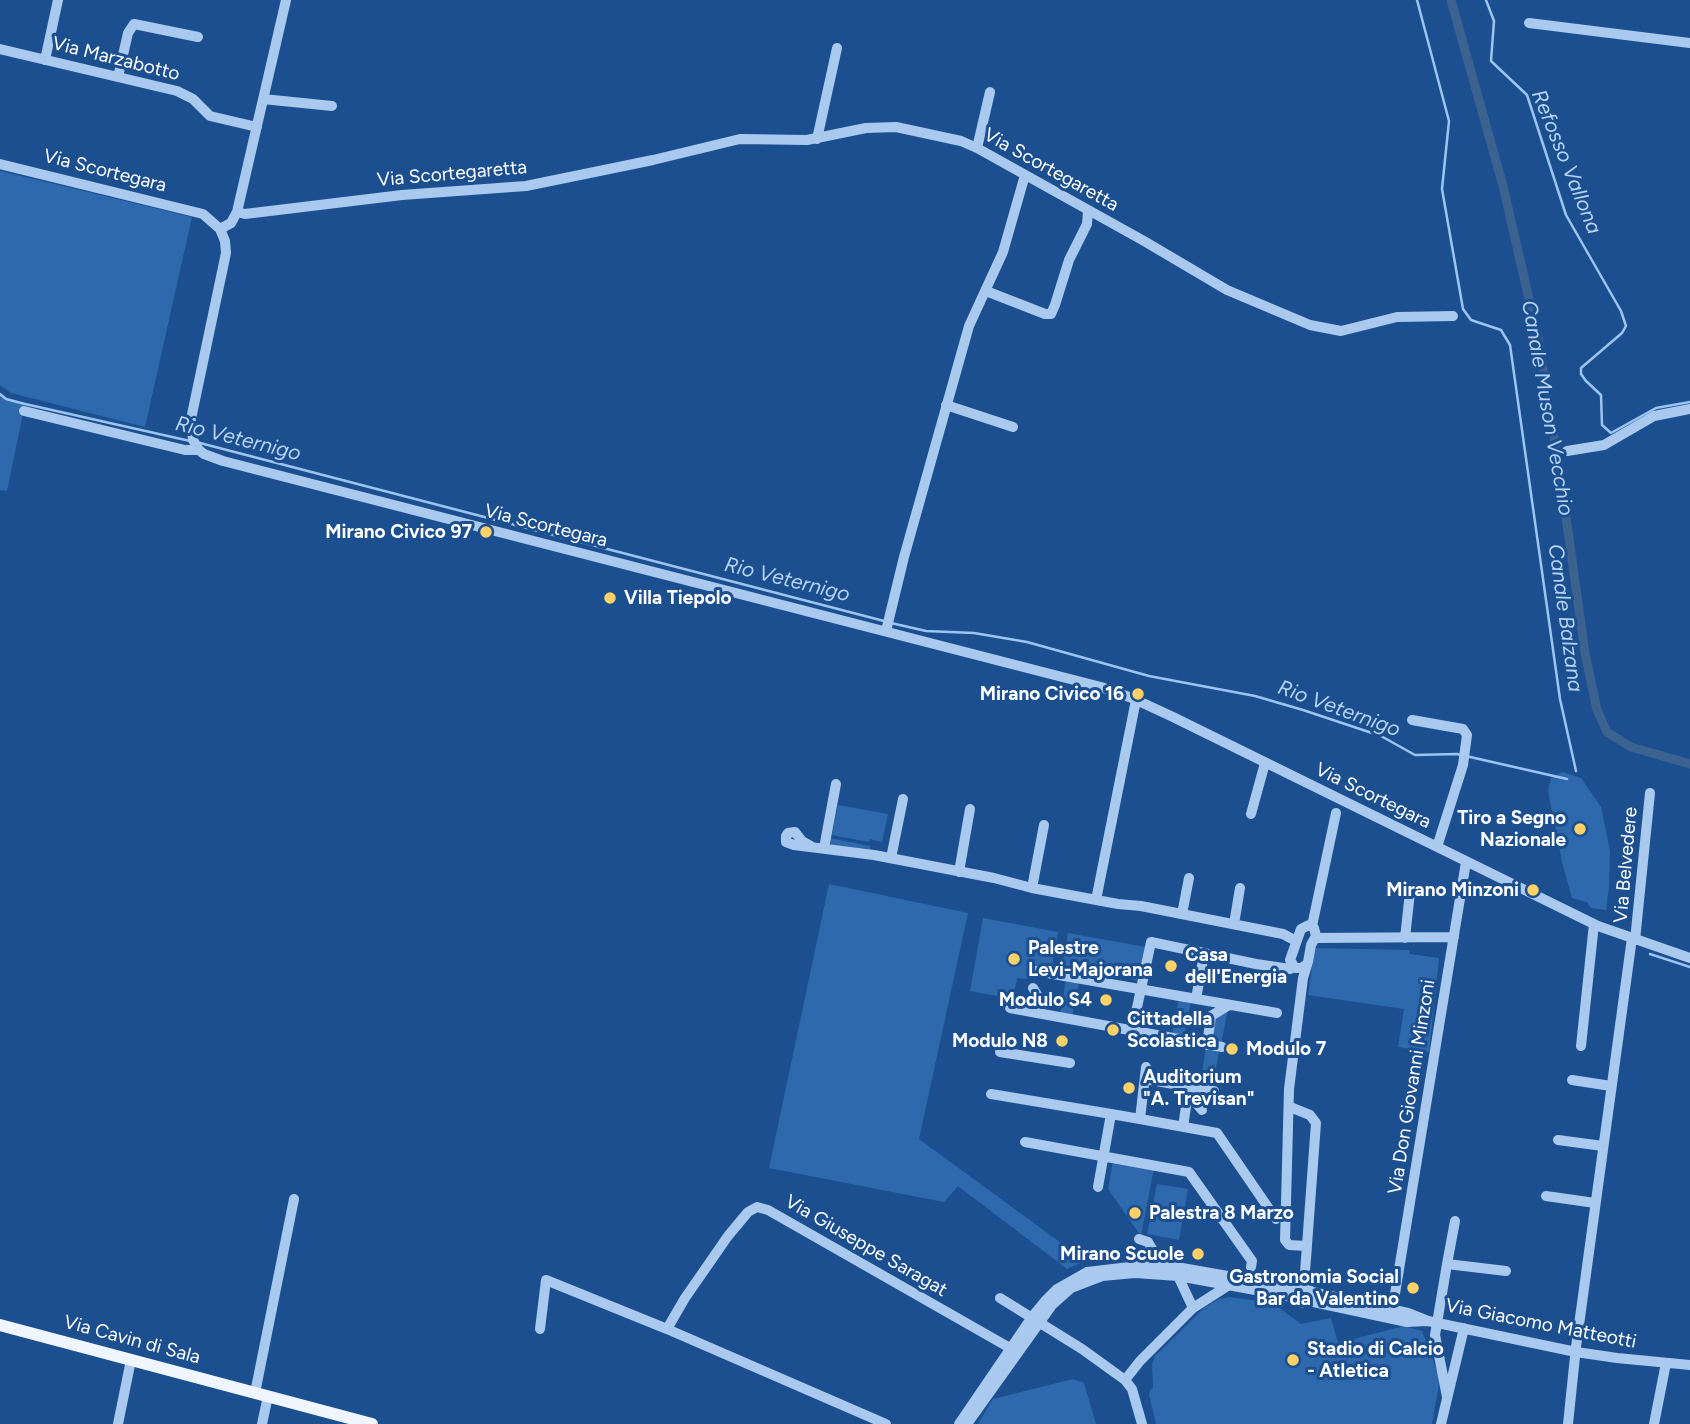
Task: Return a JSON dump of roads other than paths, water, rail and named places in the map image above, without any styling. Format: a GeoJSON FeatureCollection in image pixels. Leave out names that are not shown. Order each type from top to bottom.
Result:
{"type":"FeatureCollection","features":[{"type":"Feature","properties":{"kind":"main road","name":"Via Cavin di Sala"},"geometry":{"type":"LineString","coordinates":[[0,1325],[367,1423]]}},
{"type":"Feature","properties":{"kind":"street"},"geometry":{"type":"LineString","coordinates":[[45,60],[58,0]]}},
{"type":"Feature","properties":{"kind":"street"},"geometry":{"type":"LineString","coordinates":[[195,444],[192,411],[226,253],[225,240],[220,229],[231,223],[237,212],[286,0]]}},
{"type":"Feature","properties":{"kind":"street"},"geometry":{"type":"LineString","coordinates":[[1529,23],[1690,43]]}},
{"type":"Feature","properties":{"kind":"street"},"geometry":{"type":"LineString","coordinates":[[118,77],[128,33],[134,24],[198,37]]}},
{"type":"Feature","properties":{"kind":"street"},"geometry":{"type":"LineString","coordinates":[[817,139],[837,48]]}},
{"type":"Feature","properties":{"kind":"street","name":"Via Marzabotto"},"geometry":{"type":"LineString","coordinates":[[0,49],[183,93],[210,116],[257,127]]}},
{"type":"Feature","properties":{"kind":"street"},"geometry":{"type":"LineString","coordinates":[[977,148],[990,92]]}},
{"type":"Feature","properties":{"kind":"street"},"geometry":{"type":"LineString","coordinates":[[263,99],[331,106]]}},
{"type":"Feature","properties":{"kind":"street","name":"Via Scortegaretta"},"geometry":{"type":"LineString","coordinates":[[237,212],[245,214],[402,195],[526,186],[740,139],[817,139],[879,126],[920,130],[977,148],[1244,300],[1321,328],[1352,329],[1397,317],[1453,316]]}},
{"type":"Feature","properties":{"kind":"street","name":"Via Scortegara"},"geometry":{"type":"LineString","coordinates":[[0,164],[203,214],[220,229]]}},
{"type":"Feature","properties":{"kind":"street"},"geometry":{"type":"LineString","coordinates":[[886,631],[969,326],[1003,252],[1026,174]]}},
{"type":"Feature","properties":{"kind":"street"},"geometry":{"type":"LineString","coordinates":[[986,291],[1051,314],[1069,260],[1087,224],[1088,211]]}},
{"type":"Feature","properties":{"kind":"street"},"geometry":{"type":"LineString","coordinates":[[946,405],[1013,427]]}},
{"type":"Feature","properties":{"kind":"street"},"geometry":{"type":"LineString","coordinates":[[1567,452],[1604,445],[1654,416],[1690,409]]}},
{"type":"Feature","properties":{"kind":"street","name":"Via Scortegara"},"geometry":{"type":"LineString","coordinates":[[24,411],[185,450],[195,444],[223,461],[1088,683],[1136,700],[1594,925],[1634,939]]}},
{"type":"Feature","properties":{"kind":"street"},"geometry":{"type":"LineString","coordinates":[[1096,900],[1136,700]]}},
{"type":"Feature","properties":{"kind":"street"},"geometry":{"type":"LineString","coordinates":[[1412,720],[1463,729],[1467,735],[1464,755],[1437,847]]}},
{"type":"Feature","properties":{"kind":"street"},"geometry":{"type":"LineString","coordinates":[[1251,814],[1265,763]]}},
{"type":"Feature","properties":{"kind":"street"},"geometry":{"type":"LineString","coordinates":[[824,848],[836,784]]}},
{"type":"Feature","properties":{"kind":"street","name":"Via Belvedere"},"geometry":{"type":"LineString","coordinates":[[1650,793],[1634,939],[1690,958]]}},
{"type":"Feature","properties":{"kind":"street"},"geometry":{"type":"LineString","coordinates":[[891,858],[903,799]]}},
{"type":"Feature","properties":{"kind":"street"},"geometry":{"type":"LineString","coordinates":[[959,872],[970,809]]}},
{"type":"Feature","properties":{"kind":"street"},"geometry":{"type":"LineString","coordinates":[[1312,926],[1336,813]]}},
{"type":"Feature","properties":{"kind":"street"},"geometry":{"type":"LineString","coordinates":[[1032,888],[1044,825]]}},
{"type":"Feature","properties":{"kind":"street"},"geometry":{"type":"LineString","coordinates":[[811,846],[891,858],[1032,888],[1298,936]]}},
{"type":"Feature","properties":{"kind":"street","name":"Via Don Giovanni Minzoni"},"geometry":{"type":"LineString","coordinates":[[1392,1314],[1466,862]]}},
{"type":"Feature","properties":{"kind":"street"},"geometry":{"type":"LineString","coordinates":[[1182,914],[1189,878]]}},
{"type":"Feature","properties":{"kind":"street"},"geometry":{"type":"LineString","coordinates":[[1234,924],[1240,888]]}},
{"type":"Feature","properties":{"kind":"street"},"geometry":{"type":"LineString","coordinates":[[1405,937],[1410,892]]}},
{"type":"Feature","properties":{"kind":"street"},"geometry":{"type":"LineString","coordinates":[[1303,978],[1293,967],[1290,957],[1298,936],[1306,925],[1312,926],[1316,931],[1316,938],[1311,945],[1303,978],[1289,1089],[1285,1240],[1289,1245],[1307,1246]]}},
{"type":"Feature","properties":{"kind":"street"},"geometry":{"type":"LineString","coordinates":[[1581,1046],[1594,925]]}},
{"type":"Feature","properties":{"kind":"street"},"geometry":{"type":"LineString","coordinates":[[1316,938],[1454,937]]}},
{"type":"Feature","properties":{"kind":"street"},"geometry":{"type":"LineString","coordinates":[[1568,1424],[1595,1203],[1634,939]]}},
{"type":"Feature","properties":{"kind":"street"},"geometry":{"type":"LineString","coordinates":[[1132,1031],[1151,942],[1290,969],[1306,965]]}},
{"type":"Feature","properties":{"kind":"street"},"geometry":{"type":"LineString","coordinates":[[1196,999],[1204,954]]}},
{"type":"Feature","properties":{"kind":"street"},"geometry":{"type":"LineString","coordinates":[[1037,971],[1277,1013]]}},
{"type":"Feature","properties":{"kind":"street"},"geometry":{"type":"LineString","coordinates":[[1033,988],[1040,1000]]}},
{"type":"Feature","properties":{"kind":"street"},"geometry":{"type":"LineString","coordinates":[[1207,1045],[1211,1016],[1229,1005]]}},
{"type":"Feature","properties":{"kind":"street"},"geometry":{"type":"LineString","coordinates":[[1010,1008],[1222,1047]]}},
{"type":"Feature","properties":{"kind":"street"},"geometry":{"type":"LineString","coordinates":[[1000,1052],[1070,1063]]}},
{"type":"Feature","properties":{"kind":"street"},"geometry":{"type":"LineString","coordinates":[[1140,1119],[1146,1067]]}},
{"type":"Feature","properties":{"kind":"street"},"geometry":{"type":"LineString","coordinates":[[1145,1079],[1214,1091]]}},
{"type":"Feature","properties":{"kind":"street"},"geometry":{"type":"LineString","coordinates":[[1572,1080],[1611,1086]]}},
{"type":"Feature","properties":{"kind":"street"},"geometry":{"type":"LineString","coordinates":[[1183,1127],[1188,1093],[1202,1110]]}},
{"type":"Feature","properties":{"kind":"street"},"geometry":{"type":"LineString","coordinates":[[991,1094],[1217,1133],[1276,1219]]}},
{"type":"Feature","properties":{"kind":"street"},"geometry":{"type":"LineString","coordinates":[[1290,1107],[1310,1115],[1316,1123],[1303,1293]]}},
{"type":"Feature","properties":{"kind":"street"},"geometry":{"type":"LineString","coordinates":[[1098,1187],[1111,1114]]}},
{"type":"Feature","properties":{"kind":"street"},"geometry":{"type":"LineString","coordinates":[[1558,1140],[1603,1146]]}},
{"type":"Feature","properties":{"kind":"street"},"geometry":{"type":"LineString","coordinates":[[1025,1142],[1189,1172],[1252,1261],[1251,1267]]}},
{"type":"Feature","properties":{"kind":"street"},"geometry":{"type":"LineString","coordinates":[[1546,1196],[1595,1203]]}},
{"type":"Feature","properties":{"kind":"street"},"geometry":{"type":"LineString","coordinates":[[255,1393],[294,1199]]}},
{"type":"Feature","properties":{"kind":"street","name":"Via Giuseppe Saragat"},"geometry":{"type":"LineString","coordinates":[[667,1329],[685,1298],[728,1237],[748,1212],[761,1207],[1014,1351]]}},
{"type":"Feature","properties":{"kind":"street"},"geometry":{"type":"LineString","coordinates":[[1447,1397],[1433,1322],[1455,1221]]}},
{"type":"Feature","properties":{"kind":"street"},"geometry":{"type":"LineString","coordinates":[[1139,1239],[1148,1242],[1154,1252]]}},
{"type":"Feature","properties":{"kind":"street"},"geometry":{"type":"LineString","coordinates":[[1447,1264],[1506,1270]]}},
{"type":"Feature","properties":{"kind":"street","name":"Via Giacomo Matteotti"},"geometry":{"type":"LineString","coordinates":[[968,1424],[1035,1319],[1058,1289],[1087,1272],[1114,1267],[1147,1265],[1182,1268],[1576,1352],[1690,1365]]}},
{"type":"Feature","properties":{"kind":"street","name":"Via Giacomo Matteotti"},"geometry":{"type":"LineString","coordinates":[[1035,1319],[1071,1288],[1094,1278],[1135,1273],[1178,1276],[1303,1293]]}},
{"type":"Feature","properties":{"kind":"street"},"geometry":{"type":"LineString","coordinates":[[1178,1276],[1193,1308]]}},
{"type":"Feature","properties":{"kind":"street"},"geometry":{"type":"LineString","coordinates":[[540,1328],[546,1280],[886,1424]]}},
{"type":"Feature","properties":{"kind":"street"},"geometry":{"type":"LineString","coordinates":[[1125,1380],[1140,1361],[1193,1308],[1230,1285]]}},
{"type":"Feature","properties":{"kind":"street"},"geometry":{"type":"LineString","coordinates":[[1000,1298],[1125,1380],[1132,1389],[1142,1424]]}},
{"type":"Feature","properties":{"kind":"street"},"geometry":{"type":"LineString","coordinates":[[1441,1424],[1464,1328]]}},
{"type":"Feature","properties":{"kind":"street","name":"Via Giacomo Matteotti"},"geometry":{"type":"LineString","coordinates":[[959,1424],[1014,1351]]}},
{"type":"Feature","properties":{"kind":"street"},"geometry":{"type":"LineString","coordinates":[[118,1424],[131,1360]]}},
{"type":"Feature","properties":{"kind":"street"},"geometry":{"type":"LineString","coordinates":[[1654,1424],[1666,1363]]}},
{"type":"Feature","properties":{"kind":"street"},"geometry":{"type":"LineString","coordinates":[[261,1424],[268,1396]]}},
{"type":"Feature","properties":{"kind":"waterway","name":"Canale Balzana"},"geometry":{"type":"LineString","coordinates":[[1417,0],[1449,121],[1442,189],[1463,309],[1471,320],[1501,330],[1510,345],[1560,699],[1576,771]]}},
{"type":"Feature","properties":{"kind":"waterway","name":"Canale Muson Vecchio"},"geometry":{"type":"LineString","coordinates":[[1451,0],[1503,186],[1538,338],[1585,653],[1597,710],[1607,732],[1631,747],[1690,764]]}},
{"type":"Feature","properties":{"kind":"waterway","name":"Refosso Vallona"},"geometry":{"type":"LineString","coordinates":[[1486,0],[1494,21],[1491,61],[1527,95],[1566,215],[1621,311],[1626,326],[1622,333],[1581,368],[1581,374],[1586,381],[1601,395],[1602,425],[1611,433],[1656,408],[1690,402]]}},
{"type":"Feature","properties":{"kind":"waterway","name":"Rio Veternigo"},"geometry":{"type":"LineString","coordinates":[[0,394],[6,399],[25,404],[190,441]]}},
{"type":"Feature","properties":{"kind":"waterway","name":"Rio Veternigo"},"geometry":{"type":"LineString","coordinates":[[200,443],[884,621]]}},
{"type":"Feature","properties":{"kind":"waterway","name":"Rio Veternigo"},"geometry":{"type":"LineString","coordinates":[[891,623],[926,631],[974,633],[1027,642],[1149,676],[1255,696],[1381,736],[1415,755],[1457,754],[1567,779]]}},
{"type":"Feature","properties":{"kind":"waterway"},"geometry":{"type":"LineString","coordinates":[[1650,954],[1690,967]]}},
{"type":"Feature","properties":{"kind":"place","name":"Mirano Civico 97"},"geometry":{"type":"Point","coordinates":[486,532]}},
{"type":"Feature","properties":{"kind":"place","name":"Villa Tiepolo"},"geometry":{"type":"Point","coordinates":[610,598]}},
{"type":"Feature","properties":{"kind":"place","name":"Mirano Civico 16"},"geometry":{"type":"Point","coordinates":[1138,694]}},
{"type":"Feature","properties":{"kind":"place","name":"Tiro a Segno Nazionale"},"geometry":{"type":"Point","coordinates":[1580,829]}},
{"type":"Feature","properties":{"kind":"place","name":"Mirano Minzoni"},"geometry":{"type":"Point","coordinates":[1533,890]}},
{"type":"Feature","properties":{"kind":"place","name":"Palestre Levi-Majorana"},"geometry":{"type":"Point","coordinates":[1014,959]}},
{"type":"Feature","properties":{"kind":"place","name":"Casa dell'Energia"},"geometry":{"type":"Point","coordinates":[1171,966]}},
{"type":"Feature","properties":{"kind":"place","name":"Modulo S4"},"geometry":{"type":"Point","coordinates":[1106,1000]}},
{"type":"Feature","properties":{"kind":"place","name":"Cittadella Scolastica"},"geometry":{"type":"Point","coordinates":[1113,1030]}},
{"type":"Feature","properties":{"kind":"place","name":"Modulo N8"},"geometry":{"type":"Point","coordinates":[1062,1041]}},
{"type":"Feature","properties":{"kind":"place","name":"Modulo 7"},"geometry":{"type":"Point","coordinates":[1232,1049]}},
{"type":"Feature","properties":{"kind":"place","name":"Auditorium \"A. Trevisan\""},"geometry":{"type":"Point","coordinates":[1129,1088]}},
{"type":"Feature","properties":{"kind":"place","name":"Palestra 8 Marzo"},"geometry":{"type":"Point","coordinates":[1135,1213]}},
{"type":"Feature","properties":{"kind":"place","name":"Mirano Scuole"},"geometry":{"type":"Point","coordinates":[1198,1254]}},
{"type":"Feature","properties":{"kind":"place","name":"Gastronomia Social Bar da Valentino"},"geometry":{"type":"Point","coordinates":[1413,1288]}},
{"type":"Feature","properties":{"kind":"place","name":"Stadio di Calcio - Atletica"},"geometry":{"type":"Point","coordinates":[1293,1360]}}]}
